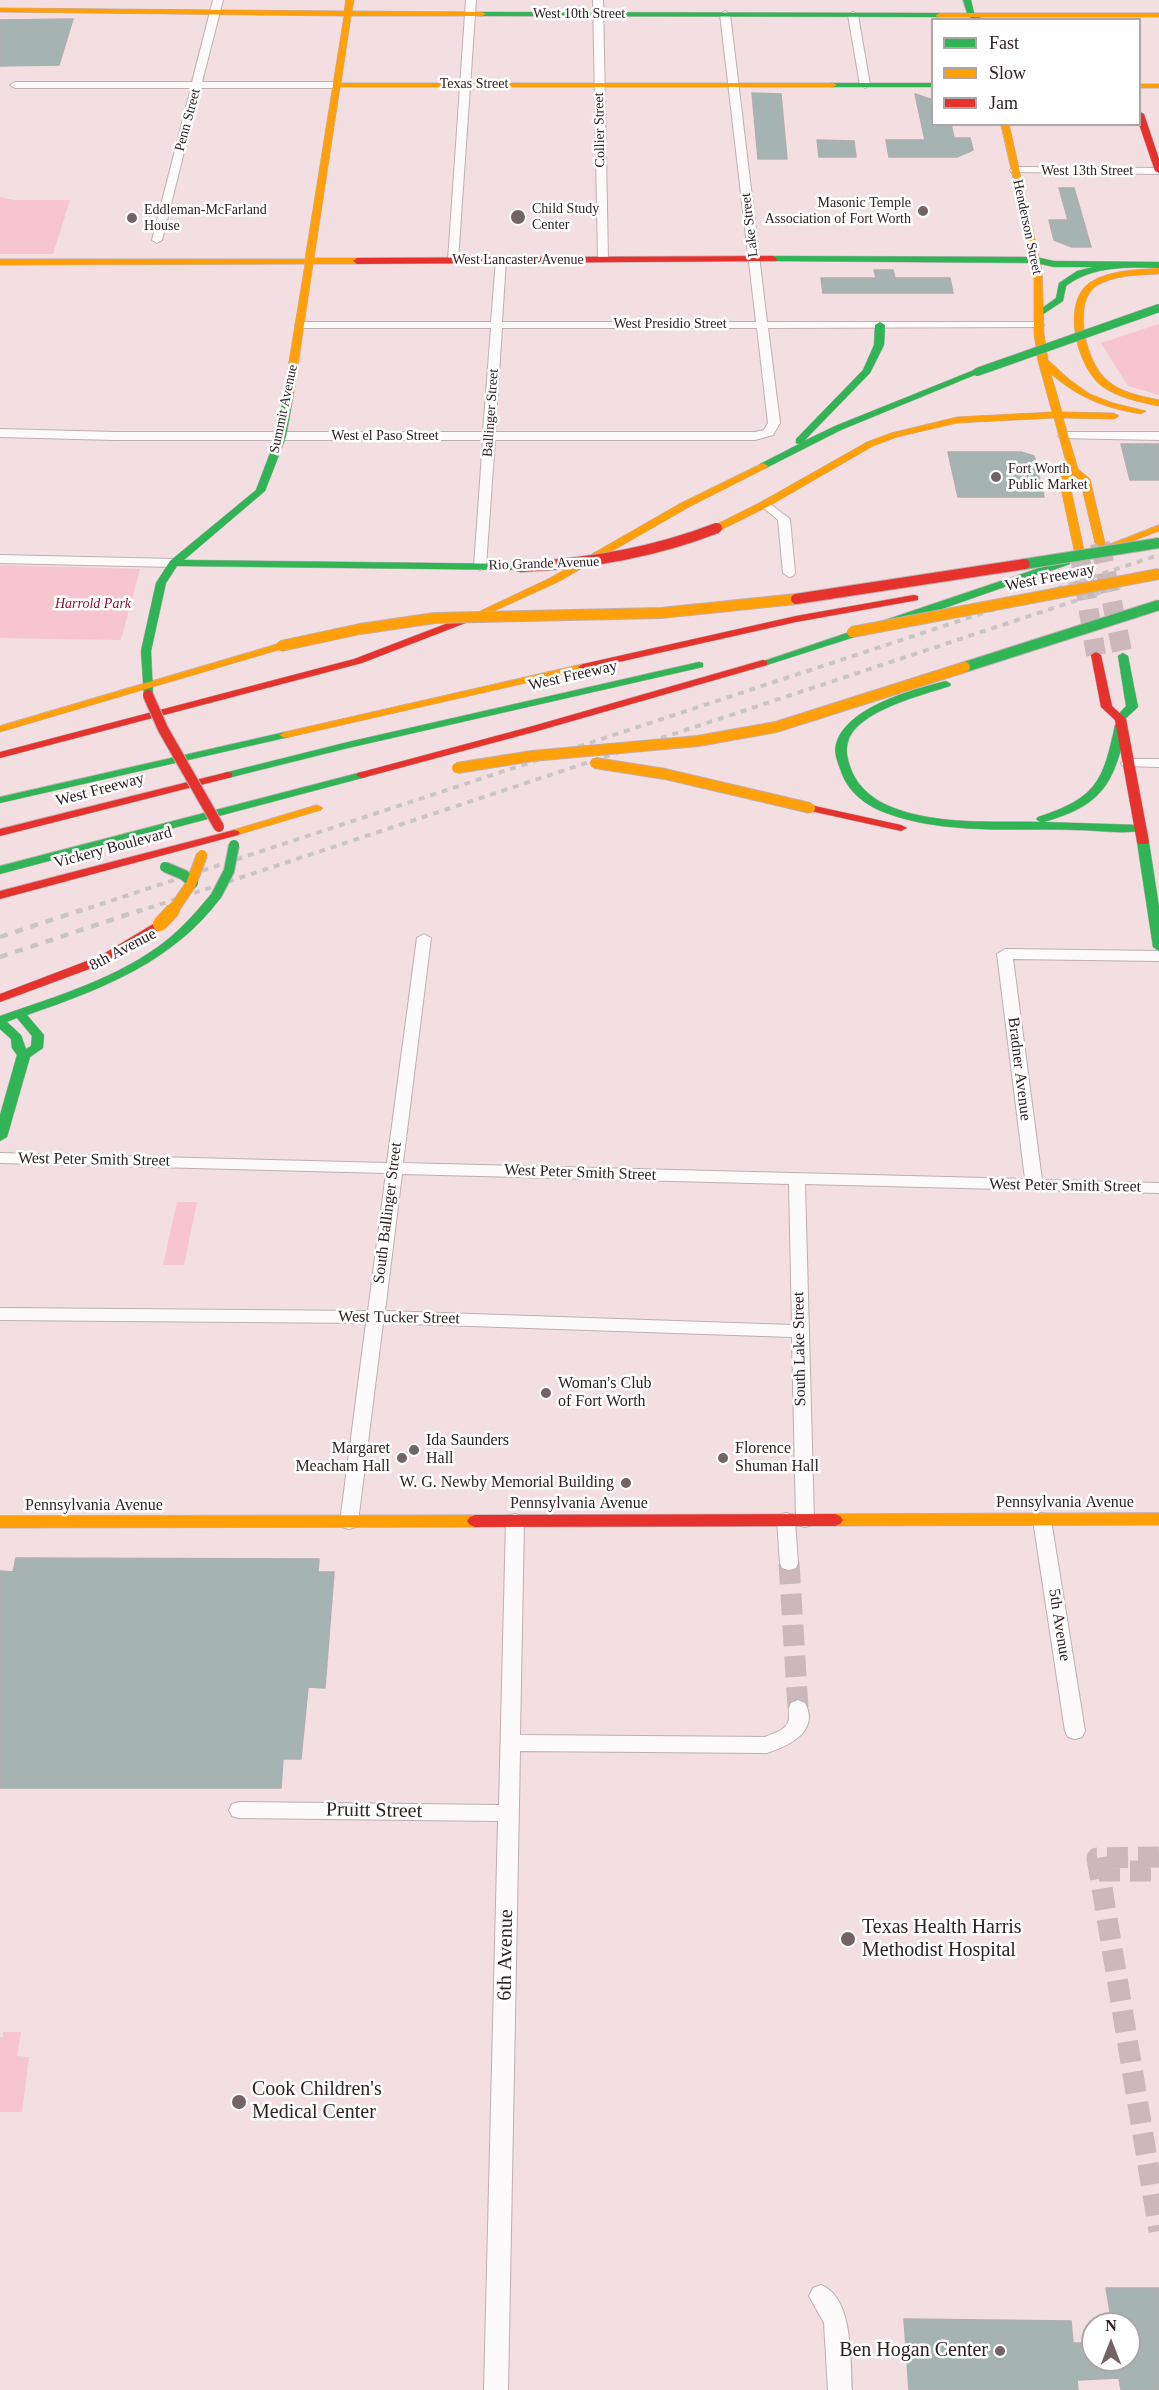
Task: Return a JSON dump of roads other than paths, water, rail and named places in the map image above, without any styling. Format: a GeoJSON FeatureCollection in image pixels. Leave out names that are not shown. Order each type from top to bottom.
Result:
{"type":"FeatureCollection","features":[{"type":"Feature","properties":{"kind":"main road"},"geometry":{"type":"LineString","coordinates":[[967,0],[980,17]]}},
{"type":"Feature","properties":{"kind":"main road"},"geometry":{"type":"LineString","coordinates":[[980,17],[981,0]]}},
{"type":"Feature","properties":{"kind":"main road"},"geometry":{"type":"LineString","coordinates":[[1100,0],[1106,17]]}},
{"type":"Feature","properties":{"kind":"main road","name":"West 10th Street"},"geometry":{"type":"LineString","coordinates":[[0,10],[172,13],[216,6],[598,7],[725,14],[980,17],[1159,15]]}},
{"type":"Feature","properties":{"kind":"main road","name":"Summit Avenue"},"geometry":{"type":"LineString","coordinates":[[219,827],[201,789],[158,724],[147,691],[146,651],[161,583],[174,563],[260,491],[281,437],[301,325],[349,6]]}},
{"type":"Feature","properties":{"kind":"main road"},"geometry":{"type":"LineString","coordinates":[[172,13],[204,23],[211,30]]}},
{"type":"Feature","properties":{"kind":"main road","name":"Texas Street"},"geometry":{"type":"LineString","coordinates":[[336,85],[931,85]]}},
{"type":"Feature","properties":{"kind":"main road"},"geometry":{"type":"LineString","coordinates":[[1141,86],[1159,86]]}},
{"type":"Feature","properties":{"kind":"main road"},"geometry":{"type":"LineString","coordinates":[[1141,117],[1159,171]]}},
{"type":"Feature","properties":{"kind":"main road","name":"Henderson Street"},"geometry":{"type":"LineString","coordinates":[[1005,126],[1036,260],[1043,361],[1073,470],[1085,479],[1100,543]]}},
{"type":"Feature","properties":{"kind":"main road","name":"West Lancaster Avenue"},"geometry":{"type":"LineString","coordinates":[[1036,260],[1051,255],[1159,256]]}},
{"type":"Feature","properties":{"kind":"main road","name":"West Lancaster Avenue"},"geometry":{"type":"LineString","coordinates":[[0,262],[309,263],[603,259],[1036,260],[1054,264],[1155,267]]}},
{"type":"Feature","properties":{"kind":"main road"},"geometry":{"type":"LineString","coordinates":[[1039,319],[1060,299],[1062,285],[1075,274],[1088,270],[1155,267]]}},
{"type":"Feature","properties":{"kind":"main road"},"geometry":{"type":"LineString","coordinates":[[1155,267],[1099,283],[1082,297],[1079,306],[1081,347],[1090,372],[1116,390],[1159,403]]}},
{"type":"Feature","properties":{"kind":"main road"},"geometry":{"type":"LineString","coordinates":[[0,755],[358,661],[453,626],[554,580],[685,505],[782,458],[837,428],[977,372],[1159,308]]}},
{"type":"Feature","properties":{"kind":"main road"},"geometry":{"type":"LineString","coordinates":[[782,458],[867,371],[879,345],[879,325]]}},
{"type":"Feature","properties":{"kind":"main road"},"geometry":{"type":"LineString","coordinates":[[1043,361],[1075,391],[1092,402],[1115,409],[1159,414]]}},
{"type":"Feature","properties":{"kind":"main road","name":"Rio Grande Avenue"},"geometry":{"type":"LineString","coordinates":[[174,563],[547,566],[612,561],[664,549],[717,528],[765,504],[870,444],[905,431],[968,419],[1159,414]]}},
{"type":"Feature","properties":{"kind":"main road","name":"Henderson Street"},"geometry":{"type":"LineString","coordinates":[[1073,470],[1064,479],[1078,550]]}},
{"type":"Feature","properties":{"kind":"main road"},"geometry":{"type":"LineString","coordinates":[[0,870],[668,693],[781,659],[1159,528]]}},
{"type":"Feature","properties":{"kind":"main road"},"geometry":{"type":"LineString","coordinates":[[0,729],[147,691],[281,646],[360,629],[435,618],[662,613],[753,605],[1159,543]]}},
{"type":"Feature","properties":{"kind":"main road","name":"West Freeway"},"geometry":{"type":"LineString","coordinates":[[0,800],[796,619],[1159,552]]}},
{"type":"Feature","properties":{"kind":"main road","name":"West Freeway"},"geometry":{"type":"LineString","coordinates":[[739,656],[852,632],[1159,574]]}},
{"type":"Feature","properties":{"kind":"main road"},"geometry":{"type":"LineString","coordinates":[[442,772],[506,759],[698,741],[760,730],[819,715],[1159,605]]}},
{"type":"Feature","properties":{"kind":"main road"},"geometry":{"type":"LineString","coordinates":[[1077,631],[978,673],[897,701],[866,715],[849,730],[844,738],[840,754],[842,764],[849,779],[867,798],[893,811],[933,822],[1140,828]]}},
{"type":"Feature","properties":{"kind":"main road"},"geometry":{"type":"LineString","coordinates":[[1096,655],[1107,707],[1121,722],[1140,828],[1138,842],[1159,947]]}},
{"type":"Feature","properties":{"kind":"main road"},"geometry":{"type":"LineString","coordinates":[[1000,825],[1062,814],[1093,796],[1107,780],[1121,722],[1132,707],[1123,656]]}},
{"type":"Feature","properties":{"kind":"main road","name":"West Freeway"},"geometry":{"type":"LineString","coordinates":[[0,833],[348,745],[716,661]]}},
{"type":"Feature","properties":{"kind":"main road"},"geometry":{"type":"LineString","coordinates":[[458,768],[542,761],[600,763],[665,774],[810,808],[946,836]]}},
{"type":"Feature","properties":{"kind":"main road","name":"Vickery Boulevard"},"geometry":{"type":"LineString","coordinates":[[0,895],[205,841],[234,839],[333,804]]}},
{"type":"Feature","properties":{"kind":"main road"},"geometry":{"type":"LineString","coordinates":[[205,841],[219,827],[234,839]]}},
{"type":"Feature","properties":{"kind":"main road","name":"8th Avenue"},"geometry":{"type":"LineString","coordinates":[[0,1021],[93,986],[141,963],[175,940],[205,910],[228,875],[234,858],[234,839]]}},
{"type":"Feature","properties":{"kind":"main road","name":"8th Avenue"},"geometry":{"type":"LineString","coordinates":[[0,998],[104,959],[137,941],[160,924],[185,897],[193,883],[205,841]]}},
{"type":"Feature","properties":{"kind":"main road"},"geometry":{"type":"LineString","coordinates":[[109,866],[165,867],[184,874],[193,883]]}},
{"type":"Feature","properties":{"kind":"main road"},"geometry":{"type":"LineString","coordinates":[[0,1137],[24,1055],[37,1047],[39,1039],[19,1013]]}},
{"type":"Feature","properties":{"kind":"main road"},"geometry":{"type":"LineString","coordinates":[[0,1021],[17,1038],[18,1048],[24,1055]]}},
{"type":"Feature","properties":{"kind":"main road"},"geometry":{"type":"LineString","coordinates":[[1107,1519],[1135,1515],[1159,1503]]}},
{"type":"Feature","properties":{"kind":"main road","name":"Pennsylvania Avenue"},"geometry":{"type":"LineString","coordinates":[[0,1522],[1159,1519]]}},
{"type":"Feature","properties":{"kind":"street","name":"Penn Street"},"geometry":{"type":"LineString","coordinates":[[157,240],[198,85],[216,6]]}},
{"type":"Feature","properties":{"kind":"street"},"geometry":{"type":"LineString","coordinates":[[453,260],[471,7]]}},
{"type":"Feature","properties":{"kind":"street","name":"Collier Street"},"geometry":{"type":"LineString","coordinates":[[598,7],[603,259]]}},
{"type":"Feature","properties":{"kind":"street","name":"Lake Street"},"geometry":{"type":"LineString","coordinates":[[725,14],[774,423],[769,433]]}},
{"type":"Feature","properties":{"kind":"street"},"geometry":{"type":"LineString","coordinates":[[853,15],[865,85]]}},
{"type":"Feature","properties":{"kind":"street","name":"Texas Street"},"geometry":{"type":"LineString","coordinates":[[15,85],[336,85]]}},
{"type":"Feature","properties":{"kind":"street","name":"West 13th Street"},"geometry":{"type":"LineString","coordinates":[[1015,171],[1159,171]]}},
{"type":"Feature","properties":{"kind":"street","name":"Ballinger Street"},"geometry":{"type":"LineString","coordinates":[[480,566],[501,260]]}},
{"type":"Feature","properties":{"kind":"street","name":"West Presidio Street"},"geometry":{"type":"LineString","coordinates":[[301,325],[879,325],[1039,319]]}},
{"type":"Feature","properties":{"kind":"street","name":"West el Paso Street"},"geometry":{"type":"LineString","coordinates":[[0,433],[54,436],[281,437],[755,436],[769,433]]}},
{"type":"Feature","properties":{"kind":"street"},"geometry":{"type":"LineString","coordinates":[[1064,436],[1159,436]]}},
{"type":"Feature","properties":{"kind":"street"},"geometry":{"type":"LineString","coordinates":[[765,504],[784,519],[789,573]]}},
{"type":"Feature","properties":{"kind":"street","name":"Rio Grande Avenue"},"geometry":{"type":"LineString","coordinates":[[0,559],[174,563]]}},
{"type":"Feature","properties":{"kind":"street"},"geometry":{"type":"LineString","coordinates":[[1128,763],[1159,763]]}},
{"type":"Feature","properties":{"kind":"street","name":"South Ballinger Street"},"geometry":{"type":"LineString","coordinates":[[349,1522],[424,939]]}},
{"type":"Feature","properties":{"kind":"street","name":"Bradner Avenue"},"geometry":{"type":"LineString","coordinates":[[1034,1185],[1005,954],[1159,956]]}},
{"type":"Feature","properties":{"kind":"street","name":"West Peter Smith Street"},"geometry":{"type":"LineString","coordinates":[[0,1158],[1159,1188]]}},
{"type":"Feature","properties":{"kind":"street","name":"South Lake Street"},"geometry":{"type":"LineString","coordinates":[[789,1563],[795,1520],[799,1331],[797,1179]]}},
{"type":"Feature","properties":{"kind":"street","name":"West Tucker Street"},"geometry":{"type":"LineString","coordinates":[[0,1314],[375,1317],[799,1331]]}},
{"type":"Feature","properties":{"kind":"street","name":"5th Avenue"},"geometry":{"type":"LineString","coordinates":[[1042,1520],[1075,1731]]}},
{"type":"Feature","properties":{"kind":"street","name":"6th Avenue"},"geometry":{"type":"LineString","coordinates":[[496,2390],[512,1743],[515,1521]]}},
{"type":"Feature","properties":{"kind":"street"},"geometry":{"type":"LineString","coordinates":[[512,1743],[767,1745],[790,1734],[799,1723],[798,1708]]}},
{"type":"Feature","properties":{"kind":"street","name":"Pruitt Street"},"geometry":{"type":"LineString","coordinates":[[239,1810],[509,1813]]}},
{"type":"Feature","properties":{"kind":"street"},"geometry":{"type":"LineString","coordinates":[[821,2296],[836,2321],[840,2390]]}},
{"type":"Feature","properties":{"kind":"tunnel"},"geometry":{"type":"LineString","coordinates":[[1100,543],[1123,656]]}},
{"type":"Feature","properties":{"kind":"tunnel"},"geometry":{"type":"LineString","coordinates":[[1079,550],[1096,655]]}},
{"type":"Feature","properties":{"kind":"tunnel"},"geometry":{"type":"LineString","coordinates":[[789,1563],[798,1708]]}},
{"type":"Feature","properties":{"kind":"tunnel"},"geometry":{"type":"LineString","coordinates":[[1099,1871],[1097,1858],[1159,1857]]}},
{"type":"Feature","properties":{"kind":"tunnel"},"geometry":{"type":"LineString","coordinates":[[1099,1871],[1159,1871]]}},
{"type":"Feature","properties":{"kind":"tunnel"},"geometry":{"type":"LineString","coordinates":[[1099,1871],[1159,2231]]}},
{"type":"Feature","properties":{"kind":"railway"},"geometry":{"type":"LineString","coordinates":[[77,912],[1159,555]]}},
{"type":"Feature","properties":{"kind":"railway"},"geometry":{"type":"LineString","coordinates":[[137,912],[1159,573]]}},
{"type":"Feature","properties":{"kind":"railway"},"geometry":{"type":"LineString","coordinates":[[0,937],[81,910]]}},
{"type":"Feature","properties":{"kind":"railway"},"geometry":{"type":"LineString","coordinates":[[0,957],[141,910]]}},
{"type":"Feature","properties":{"kind":"place","name":"Masonic Temple Association of Fort Worth"},"geometry":{"type":"Point","coordinates":[923,211]}},
{"type":"Feature","properties":{"kind":"place","name":"Child Study Center"},"geometry":{"type":"Point","coordinates":[518,217]}},
{"type":"Feature","properties":{"kind":"place","name":"Eddleman-McFarland House"},"geometry":{"type":"Point","coordinates":[132,218]}},
{"type":"Feature","properties":{"kind":"place","name":"Fort Worth Public Market"},"geometry":{"type":"Point","coordinates":[996,477]}},
{"type":"Feature","properties":{"kind":"place","name":"Woman's Club of Fort Worth"},"geometry":{"type":"Point","coordinates":[546,1393]}},
{"type":"Feature","properties":{"kind":"place","name":"Ida Saunders Hall"},"geometry":{"type":"Point","coordinates":[414,1450]}},
{"type":"Feature","properties":{"kind":"place","name":"Margaret Meacham Hall"},"geometry":{"type":"Point","coordinates":[402,1458]}},
{"type":"Feature","properties":{"kind":"place","name":"Florence Shuman Hall"},"geometry":{"type":"Point","coordinates":[723,1458]}},
{"type":"Feature","properties":{"kind":"place","name":"W. G. Newby Memorial Building"},"geometry":{"type":"Point","coordinates":[626,1483]}},
{"type":"Feature","properties":{"kind":"place","name":"Texas Health Harris Methodist Hospital"},"geometry":{"type":"Point","coordinates":[848,1939]}},
{"type":"Feature","properties":{"kind":"place","name":"Cook Children's Medical Center"},"geometry":{"type":"Point","coordinates":[239,2102]}},
{"type":"Feature","properties":{"kind":"place","name":"Ben Hogan Center"},"geometry":{"type":"Point","coordinates":[1000,2351]}},
{"type":"Feature","properties":{"kind":"park label","name":"Harrold Park"},"geometry":{"type":"Point","coordinates":[93,604]}}]}
